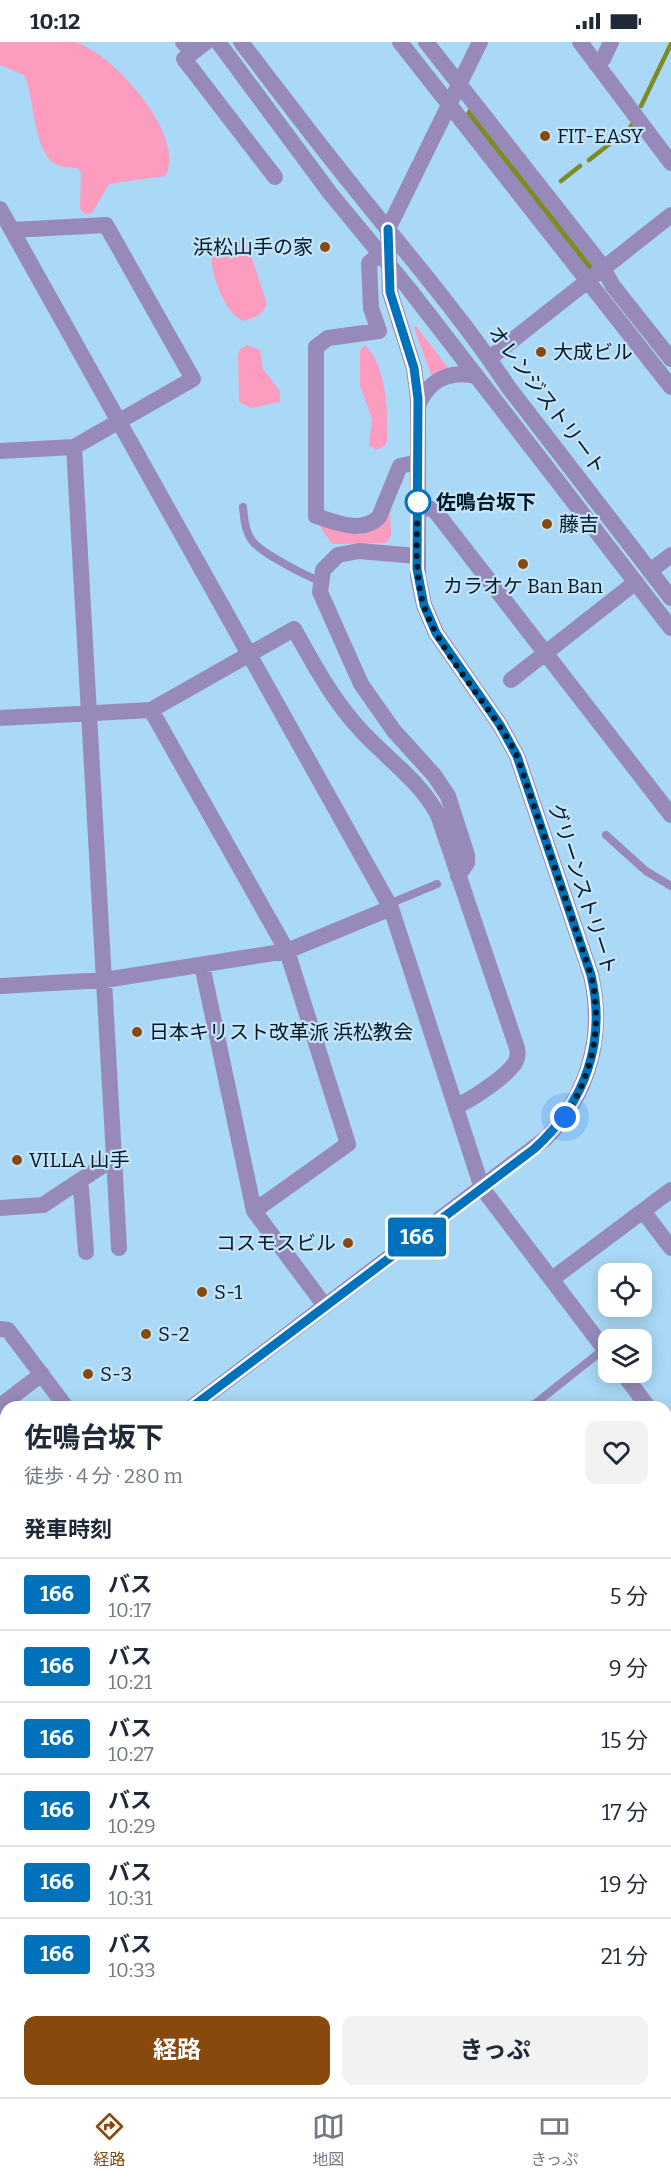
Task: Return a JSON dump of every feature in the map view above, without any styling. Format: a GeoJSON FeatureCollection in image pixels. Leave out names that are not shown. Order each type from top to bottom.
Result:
{"type":"FeatureCollection","features":[{"type":"Feature","properties":{"kind":"street"},"geometry":{"type":"LineString","coordinates":[[206,42],[187,48],[184,59],[275,177]]}},
{"type":"Feature","properties":{"kind":"street","name":"オレンジストリート"},"geometry":{"type":"LineString","coordinates":[[218,42],[275,116],[294,147],[476,376],[671,628]]}},
{"type":"Feature","properties":{"kind":"street","name":"オレンジストリート"},"geometry":{"type":"LineString","coordinates":[[241,42],[490,358],[508,388],[671,598]]}},
{"type":"Feature","properties":{"kind":"street"},"geometry":{"type":"LineString","coordinates":[[400,42],[671,387]]}},
{"type":"Feature","properties":{"kind":"street"},"geometry":{"type":"LineString","coordinates":[[426,42],[603,268],[613,286],[671,359]]}},
{"type":"Feature","properties":{"kind":"street"},"geometry":{"type":"LineString","coordinates":[[388,229],[480,42]]}},
{"type":"Feature","properties":{"kind":"street"},"geometry":{"type":"LineString","coordinates":[[580,42],[671,163]]}},
{"type":"Feature","properties":{"kind":"street"},"geometry":{"type":"LineString","coordinates":[[596,64],[603,59],[611,42]]}},
{"type":"Feature","properties":{"kind":"street"},"geometry":{"type":"LineString","coordinates":[[0,209],[6,230],[119,421],[390,906],[482,1188],[598,1340]]}},
{"type":"Feature","properties":{"kind":"street"},"geometry":{"type":"LineString","coordinates":[[490,358],[671,215]]}},
{"type":"Feature","properties":{"kind":"street"},"geometry":{"type":"LineString","coordinates":[[0,451],[74,447],[193,379],[106,225],[6,230]]}},
{"type":"Feature","properties":{"kind":"street","name":"グリーンストリート"},"geometry":{"type":"LineString","coordinates":[[200,1401],[545,1139],[573,1104],[586,1078],[594,1049],[596,1005],[589,968],[517,756],[500,725],[433,626],[420,591],[417,556],[418,405],[414,368],[393,306],[384,259],[388,229]]}},
{"type":"Feature","properties":{"kind":"street"},"geometry":{"type":"LineString","coordinates":[[384,259],[369,263],[371,308],[378,331],[328,338],[316,347],[316,516],[357,526],[373,523],[379,516],[400,466],[418,462]]}},
{"type":"Feature","properties":{"kind":"street"},"geometry":{"type":"LineString","coordinates":[[418,405],[429,387],[446,376],[466,374],[476,376]]}},
{"type":"Feature","properties":{"kind":"street"},"geometry":{"type":"LineString","coordinates":[[74,447],[119,1248]]}},
{"type":"Feature","properties":{"kind":"street"},"geometry":{"type":"LineString","coordinates":[[418,508],[432,509],[436,512],[671,815]]}},
{"type":"Feature","properties":{"kind":"street"},"geometry":{"type":"LineString","coordinates":[[417,556],[348,551],[329,561],[320,581],[323,602],[361,684],[394,731],[434,776],[448,796],[467,855],[464,870],[459,876]]}},
{"type":"Feature","properties":{"kind":"street"},"geometry":{"type":"LineString","coordinates":[[650,571],[671,555]]}},
{"type":"Feature","properties":{"kind":"street"},"geometry":{"type":"LineString","coordinates":[[511,680],[636,582]]}},
{"type":"Feature","properties":{"kind":"street"},"geometry":{"type":"LineString","coordinates":[[0,718],[151,710],[294,628],[322,678],[345,712],[373,743],[422,788],[431,801],[459,876],[518,1055],[510,1068],[466,1102],[456,1106]]}},
{"type":"Feature","properties":{"kind":"street"},"geometry":{"type":"LineString","coordinates":[[151,710],[287,951],[348,1144],[254,1211]]}},
{"type":"Feature","properties":{"kind":"street"},"geometry":{"type":"LineString","coordinates":[[0,986],[105,980],[287,951],[390,906]]}},
{"type":"Feature","properties":{"kind":"street"},"geometry":{"type":"LineString","coordinates":[[202,965],[254,1211],[325,1306]]}},
{"type":"Feature","properties":{"kind":"street"},"geometry":{"type":"LineString","coordinates":[[0,1208],[43,1206],[114,1158]]}},
{"type":"Feature","properties":{"kind":"street"},"geometry":{"type":"LineString","coordinates":[[77,1183],[81,1188],[86,1252]]}},
{"type":"Feature","properties":{"kind":"street"},"geometry":{"type":"LineString","coordinates":[[552,1279],[671,1190]]}},
{"type":"Feature","properties":{"kind":"street"},"geometry":{"type":"LineString","coordinates":[[643,1211],[671,1248]]}},
{"type":"Feature","properties":{"kind":"street"},"geometry":{"type":"LineString","coordinates":[[0,1329],[8,1330],[62,1401]]}},
{"type":"Feature","properties":{"kind":"street"},"geometry":{"type":"LineString","coordinates":[[7,1401],[42,1374]]}},
{"type":"Feature","properties":{"kind":"street"},"geometry":{"type":"LineString","coordinates":[[630,1383],[644,1401]]}},
{"type":"Feature","properties":{"kind":"lane"},"geometry":{"type":"LineString","coordinates":[[243,507],[252,542],[304,576],[320,581]]}},
{"type":"Feature","properties":{"kind":"lane"},"geometry":{"type":"LineString","coordinates":[[606,835],[646,871],[671,886]]}},
{"type":"Feature","properties":{"kind":"lane"},"geometry":{"type":"LineString","coordinates":[[390,906],[437,884]]}},
{"type":"Feature","properties":{"kind":"lane"},"geometry":{"type":"LineString","coordinates":[[539,1401],[598,1359]]}},
{"type":"Feature","properties":{"kind":"shaded area"},"geometry":{"type":"Polygon","coordinates":[[[0,42],[74,42],[90,48],[107,61],[125,78],[157,119],[166,140],[169,160],[165,176],[109,184],[92,213],[85,214],[80,209],[81,173],[78,169],[55,164],[48,157],[38,135],[24,75],[0,65],[0,42]]]}},
{"type":"Feature","properties":{"kind":"shaded area"},"geometry":{"type":"Polygon","coordinates":[[[469,108],[595,268],[590,272],[465,115],[469,108]]]}},
{"type":"Feature","properties":{"kind":"shaded area"},"geometry":{"type":"Polygon","coordinates":[[[240,240],[246,243],[249,249],[267,304],[261,314],[245,321],[238,318],[224,301],[212,264],[214,246],[240,240]]]}},
{"type":"Feature","properties":{"kind":"shaded area"},"geometry":{"type":"Polygon","coordinates":[[[416,326],[449,369],[432,377],[414,328],[416,326]]]}},
{"type":"Feature","properties":{"kind":"shaded area"},"geometry":{"type":"Polygon","coordinates":[[[247,345],[260,350],[263,369],[280,391],[280,402],[251,408],[239,402],[238,356],[240,349],[247,345]]]}},
{"type":"Feature","properties":{"kind":"shaded area"},"geometry":{"type":"Polygon","coordinates":[[[364,345],[377,363],[386,404],[387,441],[385,446],[376,450],[369,445],[372,419],[360,386],[360,351],[364,345]]]}},
{"type":"Feature","properties":{"kind":"shaded area"},"geometry":{"type":"Polygon","coordinates":[[[390,508],[391,536],[386,543],[332,544],[320,527],[321,525],[336,528],[390,508]]]}},
{"type":"Feature","properties":{"kind":"waterway"},"geometry":{"type":"LineString","coordinates":[[641,106],[671,44]]}},
{"type":"Feature","properties":{"kind":"waterway"},"geometry":{"type":"LineString","coordinates":[[589,160],[630,128],[633,123]]}},
{"type":"Feature","properties":{"kind":"waterway"},"geometry":{"type":"LineString","coordinates":[[561,181],[580,166]]}},
{"type":"Feature","properties":{"kind":"bus line","name":"166"},"geometry":{"type":"LineString","coordinates":[[200,1401],[534,1149],[565,1117],[573,1104],[586,1078],[594,1049],[597,1019],[591,975],[517,756],[500,725],[436,633],[420,591],[417,556],[417,383],[410,352],[397,320],[390,292],[388,229]]}},
{"type":"Feature","properties":{"kind":"place","name":"FIT-EASY"},"geometry":{"type":"Point","coordinates":[545,136]}},
{"type":"Feature","properties":{"kind":"place","name":"浜松山手の家"},"geometry":{"type":"Point","coordinates":[325,247]}},
{"type":"Feature","properties":{"kind":"place","name":"大成ビル"},"geometry":{"type":"Point","coordinates":[541,352]}},
{"type":"Feature","properties":{"kind":"place","name":"佐鳴台坂下"},"geometry":{"type":"Point","coordinates":[418,502]}},
{"type":"Feature","properties":{"kind":"place","name":"藤吉"},"geometry":{"type":"Point","coordinates":[547,524]}},
{"type":"Feature","properties":{"kind":"place","name":"カラオケ Ban Ban"},"geometry":{"type":"Point","coordinates":[523,564]}},
{"type":"Feature","properties":{"kind":"place","name":"日本キリスト改革派 浜松教会"},"geometry":{"type":"Point","coordinates":[137,1032]}},
{"type":"Feature","properties":{"kind":"place","name":"VILLA 山手"},"geometry":{"type":"Point","coordinates":[17,1160]}},
{"type":"Feature","properties":{"kind":"place","name":"コスモスビル"},"geometry":{"type":"Point","coordinates":[348,1243]}},
{"type":"Feature","properties":{"kind":"place","name":"S-1"},"geometry":{"type":"Point","coordinates":[202,1292]}},
{"type":"Feature","properties":{"kind":"place","name":"S-2"},"geometry":{"type":"Point","coordinates":[146,1334]}},
{"type":"Feature","properties":{"kind":"place","name":"S-3"},"geometry":{"type":"Point","coordinates":[88,1374]}},
{"type":"Feature","properties":{"kind":"route"},"geometry":{"type":"LineString","coordinates":[[418,502],[418,576],[429,619],[436,633],[500,725],[517,756],[591,975],[597,1019],[594,1049],[586,1078],[565,1117]]}}]}
